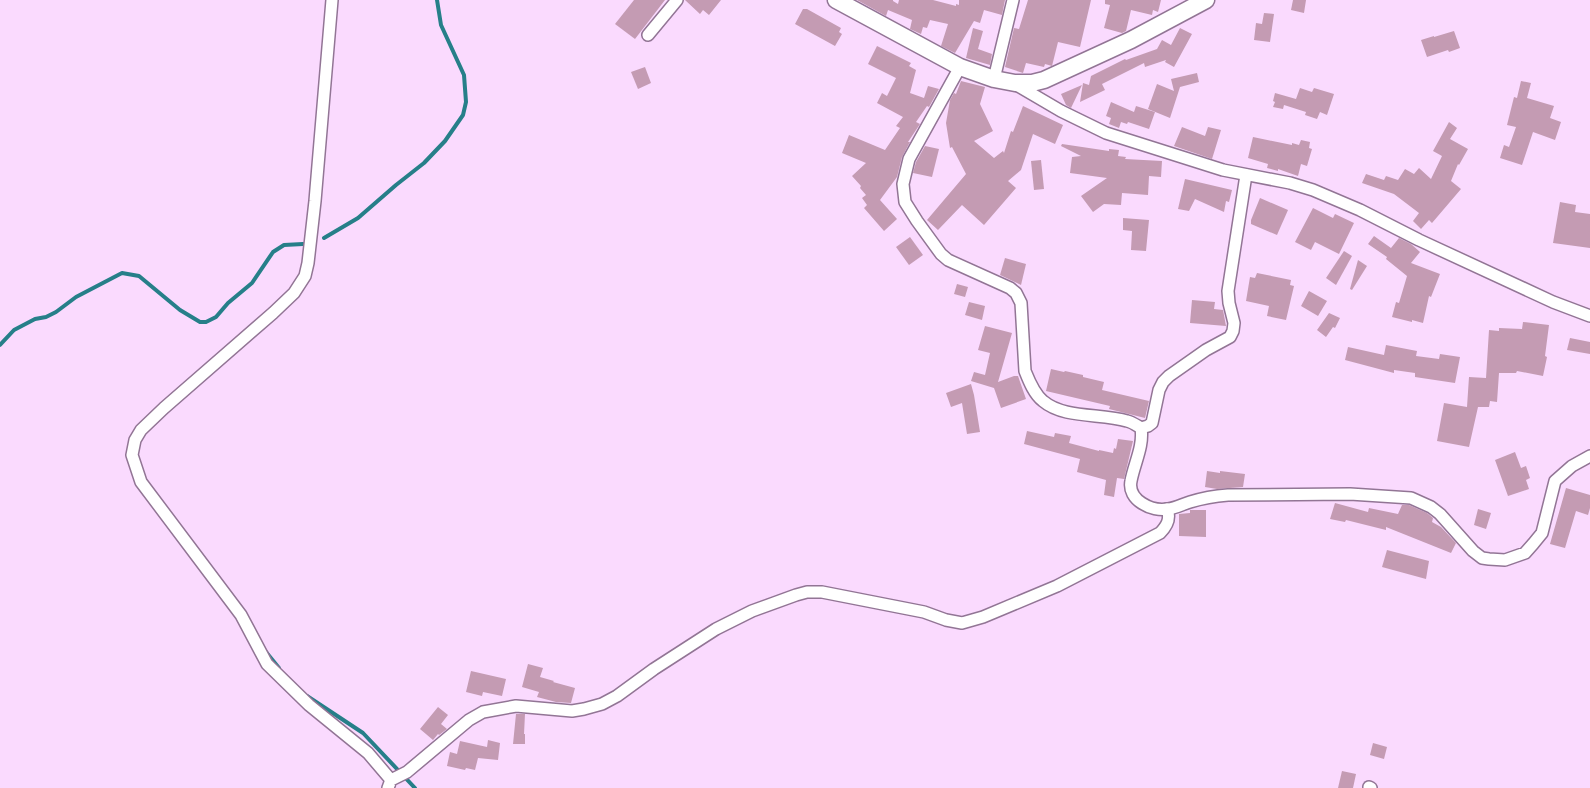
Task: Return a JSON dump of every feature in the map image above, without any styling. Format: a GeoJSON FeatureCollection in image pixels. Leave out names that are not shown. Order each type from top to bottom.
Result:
{"type":"FeatureCollection","features":[{"type":"Feature","properties":{"kind":"main road"},"geometry":{"type":"LineString","coordinates":[[836,0],[960,67],[994,79],[1015,83],[1032,83],[1044,80],[1131,40],[1206,0]]}},
{"type":"Feature","properties":{"kind":"street"},"geometry":{"type":"LineString","coordinates":[[332,0],[315,201],[305,276],[294,293],[273,313],[141,430],[134,440],[132,455],[141,482],[241,615],[267,664],[309,704],[368,752],[390,784],[469,720],[483,712],[516,706],[572,711],[584,710],[602,704],[617,696],[654,669],[716,629],[752,611],[796,595],[807,592],[822,592],[924,612],[962,623],[983,617],[1057,586],[1160,533],[1168,523],[1167,510]]}},
{"type":"Feature","properties":{"kind":"street"},"geometry":{"type":"LineString","coordinates":[[648,35],[677,0]]}},
{"type":"Feature","properties":{"kind":"street"},"geometry":{"type":"LineString","coordinates":[[994,79],[1013,0]]}},
{"type":"Feature","properties":{"kind":"street"},"geometry":{"type":"LineString","coordinates":[[960,67],[909,159],[903,184],[905,202],[940,254],[948,260],[1010,288],[1016,293],[1021,303],[1025,371],[1029,381],[1043,402],[1066,411],[1130,421],[1141,428],[1148,426],[1152,423],[1158,390],[1163,382],[1206,350],[1230,337],[1234,323],[1228,291],[1246,175]]}},
{"type":"Feature","properties":{"kind":"street"},"geometry":{"type":"LineString","coordinates":[[1015,83],[1061,111],[1106,134],[1223,170],[1290,182],[1312,190],[1360,210],[1418,240],[1553,302],[1590,316]]}},
{"type":"Feature","properties":{"kind":"street"},"geometry":{"type":"LineString","coordinates":[[1141,428],[1141,443],[1130,484],[1132,492],[1141,504],[1167,510],[1214,496],[1350,494],[1411,498],[1440,514],[1472,551],[1482,558],[1489,560],[1505,560],[1525,553],[1542,532],[1556,481],[1572,466],[1590,456]]}},
{"type":"Feature","properties":{"kind":"building"},"geometry":{"type":"Polygon","coordinates":[[[634,0],[665,0],[635,39],[615,24],[634,0]]]}},
{"type":"Feature","properties":{"kind":"building"},"geometry":{"type":"Polygon","coordinates":[[[685,0],[721,0],[709,15],[703,10],[700,14],[685,0]]]}},
{"type":"Feature","properties":{"kind":"building"},"geometry":{"type":"Polygon","coordinates":[[[857,0],[893,0],[898,4],[899,0],[933,0],[956,6],[956,4],[959,5],[959,0],[1005,0],[1002,15],[984,10],[980,23],[974,21],[955,53],[941,46],[948,24],[930,20],[927,28],[923,27],[921,34],[910,29],[912,20],[888,10],[886,16],[857,0]]]}},
{"type":"Feature","properties":{"kind":"building"},"geometry":{"type":"Polygon","coordinates":[[[1028,0],[1091,0],[1080,47],[1058,42],[1052,66],[1045,64],[1044,67],[1026,63],[1023,73],[1005,67],[1014,28],[1019,29],[1028,0]]]}},
{"type":"Feature","properties":{"kind":"building"},"geometry":{"type":"Polygon","coordinates":[[[1105,0],[1161,0],[1158,12],[1153,10],[1152,15],[1131,10],[1126,31],[1122,33],[1104,28],[1110,5],[1105,4],[1105,0]]]}},
{"type":"Feature","properties":{"kind":"building"},"geometry":{"type":"Polygon","coordinates":[[[1293,0],[1306,0],[1304,13],[1291,10],[1293,0]]]}},
{"type":"Feature","properties":{"kind":"building"},"geometry":{"type":"Polygon","coordinates":[[[803,9],[807,9],[841,28],[839,32],[842,34],[835,46],[795,24],[803,9]]]}},
{"type":"Feature","properties":{"kind":"building"},"geometry":{"type":"Polygon","coordinates":[[[1264,13],[1274,14],[1270,42],[1254,40],[1256,23],[1262,24],[1264,13]]]}},
{"type":"Feature","properties":{"kind":"building"},"geometry":{"type":"Polygon","coordinates":[[[973,28],[983,31],[978,49],[992,54],[990,65],[966,58],[973,28]]]}},
{"type":"Feature","properties":{"kind":"building"},"geometry":{"type":"Polygon","coordinates":[[[1180,28],[1192,34],[1174,67],[1165,62],[1166,60],[1145,67],[1144,63],[1102,84],[1105,90],[1080,102],[1083,83],[1089,85],[1091,76],[1125,59],[1157,49],[1162,40],[1171,45],[1180,28]]]}},
{"type":"Feature","properties":{"kind":"building"},"geometry":{"type":"Polygon","coordinates":[[[1454,31],[1460,48],[1427,57],[1421,40],[1454,31]]]}},
{"type":"Feature","properties":{"kind":"building"},"geometry":{"type":"Polygon","coordinates":[[[877,46],[911,63],[909,66],[916,70],[910,93],[924,98],[928,86],[939,89],[929,107],[927,106],[916,122],[920,124],[908,142],[910,142],[902,157],[897,177],[880,200],[897,219],[884,231],[864,208],[867,205],[862,198],[866,195],[852,176],[866,163],[842,153],[849,135],[885,150],[900,128],[896,126],[903,117],[877,103],[882,93],[887,96],[896,78],[868,64],[877,46]]]}},
{"type":"Feature","properties":{"kind":"building"},"geometry":{"type":"Polygon","coordinates":[[[645,67],[651,83],[638,89],[631,72],[645,67]]]}},
{"type":"Feature","properties":{"kind":"building"},"geometry":{"type":"Polygon","coordinates":[[[1197,73],[1199,82],[1180,87],[1170,118],[1148,109],[1157,84],[1174,91],[1171,79],[1197,73]]]}},
{"type":"Feature","properties":{"kind":"building"},"geometry":{"type":"Polygon","coordinates":[[[961,81],[985,87],[980,104],[993,131],[974,141],[994,158],[1003,151],[1004,153],[1011,131],[1013,132],[1023,106],[1063,125],[1055,144],[1033,134],[1021,170],[1008,181],[1016,188],[984,225],[962,205],[938,230],[927,220],[966,174],[952,147],[950,148],[946,123],[950,100],[954,93],[956,94],[961,81]]]}},
{"type":"Feature","properties":{"kind":"building"},"geometry":{"type":"Polygon","coordinates":[[[1521,81],[1531,83],[1527,98],[1554,106],[1550,118],[1561,122],[1555,140],[1533,132],[1522,165],[1500,158],[1504,145],[1509,147],[1516,127],[1507,125],[1514,97],[1517,98],[1521,81]]]}},
{"type":"Feature","properties":{"kind":"building"},"geometry":{"type":"Polygon","coordinates":[[[1082,85],[1071,108],[1066,105],[1061,94],[1082,85]]]}},
{"type":"Feature","properties":{"kind":"building"},"geometry":{"type":"Polygon","coordinates":[[[1300,88],[1312,92],[1314,88],[1334,94],[1327,115],[1320,112],[1317,119],[1305,115],[1306,112],[1284,105],[1283,109],[1273,107],[1275,93],[1296,99],[1300,88]]]}},
{"type":"Feature","properties":{"kind":"building"},"geometry":{"type":"Polygon","coordinates":[[[1111,102],[1134,112],[1136,106],[1155,112],[1149,129],[1128,122],[1127,124],[1121,122],[1119,128],[1109,124],[1111,118],[1106,116],[1111,102]]]}},
{"type":"Feature","properties":{"kind":"building"},"geometry":{"type":"Polygon","coordinates":[[[1449,122],[1457,128],[1450,139],[1468,149],[1458,164],[1451,181],[1461,189],[1432,223],[1429,220],[1421,229],[1413,221],[1419,213],[1394,194],[1362,183],[1366,174],[1384,180],[1386,176],[1398,180],[1405,169],[1414,174],[1419,168],[1431,179],[1442,156],[1433,151],[1449,122]]]}},
{"type":"Feature","properties":{"kind":"building"},"geometry":{"type":"Polygon","coordinates":[[[1182,127],[1205,136],[1208,127],[1221,130],[1212,159],[1174,146],[1182,127]]]}},
{"type":"Feature","properties":{"kind":"building"},"geometry":{"type":"Polygon","coordinates":[[[1253,137],[1292,145],[1292,143],[1299,145],[1301,140],[1310,142],[1309,148],[1312,149],[1307,166],[1301,164],[1298,176],[1278,169],[1278,171],[1267,168],[1268,164],[1248,158],[1253,137]]]}},
{"type":"Feature","properties":{"kind":"building"},"geometry":{"type":"Polygon","coordinates":[[[1062,144],[1109,151],[1109,149],[1119,150],[1118,156],[1126,157],[1125,159],[1162,161],[1161,177],[1149,176],[1148,195],[1122,193],[1121,205],[1104,204],[1093,212],[1081,196],[1107,178],[1070,173],[1072,157],[1081,156],[1061,146],[1062,144]]]}},
{"type":"Feature","properties":{"kind":"building"},"geometry":{"type":"Polygon","coordinates":[[[925,146],[939,149],[932,177],[913,173],[916,162],[925,146]]]}},
{"type":"Feature","properties":{"kind":"building"},"geometry":{"type":"Polygon","coordinates":[[[1041,160],[1044,189],[1034,190],[1031,161],[1041,160]]]}},
{"type":"Feature","properties":{"kind":"building"},"geometry":{"type":"Polygon","coordinates":[[[1185,179],[1232,190],[1229,202],[1226,201],[1224,212],[1195,199],[1189,211],[1178,209],[1185,179]]]}},
{"type":"Feature","properties":{"kind":"building"},"geometry":{"type":"Polygon","coordinates":[[[1260,198],[1288,210],[1277,235],[1251,224],[1260,198]]]}},
{"type":"Feature","properties":{"kind":"building"},"geometry":{"type":"Polygon","coordinates":[[[1560,202],[1576,205],[1575,212],[1590,214],[1590,248],[1553,243],[1560,202]]]}},
{"type":"Feature","properties":{"kind":"building"},"geometry":{"type":"Polygon","coordinates":[[[1313,208],[1333,218],[1335,214],[1354,223],[1339,254],[1315,242],[1311,250],[1295,242],[1313,208]]]}},
{"type":"Feature","properties":{"kind":"building"},"geometry":{"type":"Polygon","coordinates":[[[1123,218],[1149,220],[1146,251],[1131,250],[1132,231],[1123,230],[1123,218]]]}},
{"type":"Feature","properties":{"kind":"building"},"geometry":{"type":"Polygon","coordinates":[[[1374,236],[1391,248],[1399,238],[1411,244],[1420,252],[1411,263],[1440,274],[1431,297],[1429,296],[1423,323],[1392,317],[1396,302],[1399,303],[1407,276],[1386,259],[1387,257],[1368,244],[1374,236]]]}},
{"type":"Feature","properties":{"kind":"building"},"geometry":{"type":"Polygon","coordinates":[[[910,237],[923,255],[909,265],[896,247],[910,237]]]}},
{"type":"Feature","properties":{"kind":"building"},"geometry":{"type":"Polygon","coordinates":[[[1344,251],[1352,256],[1336,285],[1326,278],[1344,251]]]}},
{"type":"Feature","properties":{"kind":"building"},"geometry":{"type":"Polygon","coordinates":[[[1005,258],[1026,264],[1021,285],[1000,275],[1005,258]]]}},
{"type":"Feature","properties":{"kind":"building"},"geometry":{"type":"Polygon","coordinates":[[[1358,260],[1367,266],[1352,290],[1350,289],[1358,260]]]}},
{"type":"Feature","properties":{"kind":"building"},"geometry":{"type":"Polygon","coordinates":[[[1257,273],[1291,280],[1290,285],[1294,286],[1286,320],[1267,316],[1269,306],[1246,301],[1250,277],[1255,278],[1257,273]]]}},
{"type":"Feature","properties":{"kind":"building"},"geometry":{"type":"Polygon","coordinates":[[[957,284],[968,287],[965,297],[954,294],[957,284]]]}},
{"type":"Feature","properties":{"kind":"building"},"geometry":{"type":"Polygon","coordinates":[[[1309,291],[1327,301],[1318,316],[1301,306],[1309,291]]]}},
{"type":"Feature","properties":{"kind":"building"},"geometry":{"type":"Polygon","coordinates":[[[1192,300],[1215,302],[1214,309],[1223,310],[1226,326],[1190,323],[1192,300]]]}},
{"type":"Feature","properties":{"kind":"building"},"geometry":{"type":"Polygon","coordinates":[[[969,302],[985,306],[982,320],[965,315],[969,302]]]}},
{"type":"Feature","properties":{"kind":"building"},"geometry":{"type":"Polygon","coordinates":[[[1329,313],[1340,318],[1335,328],[1333,327],[1326,337],[1317,330],[1329,313]]]}},
{"type":"Feature","properties":{"kind":"building"},"geometry":{"type":"Polygon","coordinates":[[[1523,322],[1549,325],[1545,356],[1547,357],[1543,376],[1517,371],[1516,373],[1499,373],[1497,402],[1490,401],[1489,407],[1478,407],[1469,447],[1437,441],[1444,403],[1467,407],[1469,377],[1486,378],[1489,330],[1499,331],[1499,328],[1522,329],[1523,322]]]}},
{"type":"Feature","properties":{"kind":"building"},"geometry":{"type":"Polygon","coordinates":[[[985,326],[1012,333],[998,382],[1018,376],[1026,399],[1001,408],[994,388],[971,381],[974,372],[985,375],[990,353],[978,350],[985,326]]]}},
{"type":"Feature","properties":{"kind":"building"},"geometry":{"type":"Polygon","coordinates":[[[1570,338],[1590,342],[1590,354],[1567,350],[1570,338]]]}},
{"type":"Feature","properties":{"kind":"building"},"geometry":{"type":"Polygon","coordinates":[[[1386,345],[1417,351],[1416,356],[1439,359],[1440,354],[1460,357],[1455,383],[1415,377],[1415,373],[1394,370],[1394,373],[1345,360],[1348,347],[1384,355],[1386,345]]]}},
{"type":"Feature","properties":{"kind":"building"},"geometry":{"type":"Polygon","coordinates":[[[1051,369],[1083,375],[1083,377],[1104,382],[1102,390],[1149,401],[1145,418],[1109,409],[1110,406],[1046,391],[1051,369]]]}},
{"type":"Feature","properties":{"kind":"building"},"geometry":{"type":"Polygon","coordinates":[[[971,384],[980,432],[967,434],[962,403],[951,407],[946,393],[971,384]]]}},
{"type":"Feature","properties":{"kind":"building"},"geometry":{"type":"Polygon","coordinates":[[[1027,431],[1054,437],[1055,433],[1071,436],[1069,443],[1113,453],[1118,439],[1133,441],[1124,479],[1117,478],[1114,497],[1104,495],[1106,480],[1077,472],[1080,459],[1024,444],[1027,431]]]}},
{"type":"Feature","properties":{"kind":"building"},"geometry":{"type":"Polygon","coordinates":[[[1515,452],[1521,468],[1526,466],[1530,478],[1526,480],[1529,489],[1508,496],[1495,460],[1515,452]]]}},
{"type":"Feature","properties":{"kind":"building"},"geometry":{"type":"Polygon","coordinates":[[[1207,471],[1245,474],[1243,487],[1217,489],[1205,487],[1207,471]]]}},
{"type":"Feature","properties":{"kind":"building"},"geometry":{"type":"Polygon","coordinates":[[[1566,488],[1590,495],[1590,508],[1588,515],[1576,511],[1565,548],[1550,544],[1566,488]]]}},
{"type":"Feature","properties":{"kind":"building"},"geometry":{"type":"Polygon","coordinates":[[[1335,503],[1368,512],[1369,508],[1398,514],[1402,505],[1409,505],[1427,513],[1433,518],[1432,522],[1441,527],[1456,543],[1451,553],[1386,527],[1386,530],[1346,520],[1345,522],[1330,519],[1335,503]]]}},
{"type":"Feature","properties":{"kind":"building"},"geometry":{"type":"Polygon","coordinates":[[[1478,509],[1491,513],[1486,529],[1474,525],[1478,509]]]}},
{"type":"Feature","properties":{"kind":"building"},"geometry":{"type":"Polygon","coordinates":[[[1190,510],[1206,510],[1206,537],[1179,536],[1179,514],[1190,513],[1190,510]]]}},
{"type":"Feature","properties":{"kind":"building"},"geometry":{"type":"Polygon","coordinates":[[[1387,550],[1429,561],[1426,579],[1382,567],[1387,550]]]}},
{"type":"Feature","properties":{"kind":"building"},"geometry":{"type":"Polygon","coordinates":[[[528,664],[543,668],[540,677],[575,688],[571,703],[556,702],[537,697],[539,692],[522,687],[528,664]]]}},
{"type":"Feature","properties":{"kind":"building"},"geometry":{"type":"Polygon","coordinates":[[[471,671],[506,679],[502,696],[483,692],[482,696],[466,692],[471,671]]]}},
{"type":"Feature","properties":{"kind":"building"},"geometry":{"type":"Polygon","coordinates":[[[438,707],[448,715],[441,724],[447,729],[438,734],[433,740],[420,729],[438,707]]]}},
{"type":"Feature","properties":{"kind":"building"},"geometry":{"type":"Polygon","coordinates":[[[516,714],[525,714],[525,744],[513,744],[516,714]]]}},
{"type":"Feature","properties":{"kind":"building"},"geometry":{"type":"Polygon","coordinates":[[[488,740],[500,743],[498,760],[478,758],[475,770],[447,766],[450,752],[457,754],[460,741],[487,747],[488,740]]]}},
{"type":"Feature","properties":{"kind":"building"},"geometry":{"type":"Polygon","coordinates":[[[1373,743],[1387,747],[1384,759],[1370,755],[1373,743]]]}},
{"type":"Feature","properties":{"kind":"building"},"geometry":{"type":"Polygon","coordinates":[[[1342,771],[1356,774],[1353,788],[1338,788],[1342,771]]]}},
{"type":"Feature","properties":{"kind":"waterway"},"geometry":{"type":"LineString","coordinates":[[324,238],[358,218],[424,163],[445,141],[463,115],[466,102],[464,75],[441,25],[437,0]]}},
{"type":"Feature","properties":{"kind":"waterway"},"geometry":{"type":"LineString","coordinates":[[0,345],[14,330],[35,319],[46,317],[56,312],[76,297],[122,273],[139,276],[180,310],[200,322],[206,322],[216,317],[228,303],[252,283],[273,252],[284,245],[303,244]]}},
{"type":"Feature","properties":{"kind":"waterway"},"geometry":{"type":"LineString","coordinates":[[266,652],[279,668]]}},
{"type":"Feature","properties":{"kind":"waterway"},"geometry":{"type":"LineString","coordinates":[[307,696],[363,733],[415,788]]}}]}
